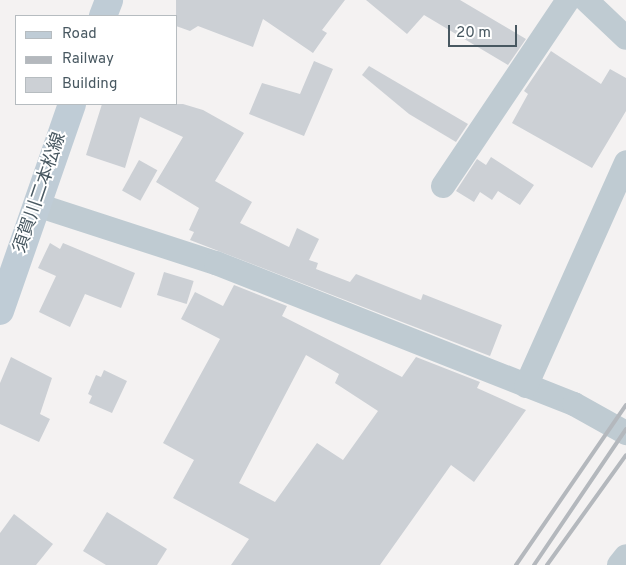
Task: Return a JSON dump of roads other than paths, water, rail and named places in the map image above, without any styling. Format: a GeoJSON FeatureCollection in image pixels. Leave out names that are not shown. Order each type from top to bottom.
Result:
{"type":"FeatureCollection","features":[{"type":"Feature","properties":{"kind":"main road"},"geometry":{"type":"LineString","coordinates":[[103,15],[109,0]]}},
{"type":"Feature","properties":{"kind":"main road","name":"須賀川二本松線"},"geometry":{"type":"LineString","coordinates":[[0,311],[72,105]]}},
{"type":"Feature","properties":{"kind":"street"},"geometry":{"type":"LineString","coordinates":[[443,186],[568,0]]}},
{"type":"Feature","properties":{"kind":"street"},"geometry":{"type":"LineString","coordinates":[[586,0],[626,38]]}},
{"type":"Feature","properties":{"kind":"street"},"geometry":{"type":"LineString","coordinates":[[526,386],[626,162]]}},
{"type":"Feature","properties":{"kind":"street"},"geometry":{"type":"LineString","coordinates":[[37,205],[216,263],[574,404],[626,433]]}},
{"type":"Feature","properties":{"kind":"street"},"geometry":{"type":"LineString","coordinates":[[619,565],[626,556]]}},
{"type":"Feature","properties":{"kind":"railway"},"geometry":{"type":"LineString","coordinates":[[516,565],[626,405]]}},
{"type":"Feature","properties":{"kind":"railway"},"geometry":{"type":"LineString","coordinates":[[534,565],[626,429]]}},
{"type":"Feature","properties":{"kind":"railway"},"geometry":{"type":"LineString","coordinates":[[547,565],[626,455]]}}]}
